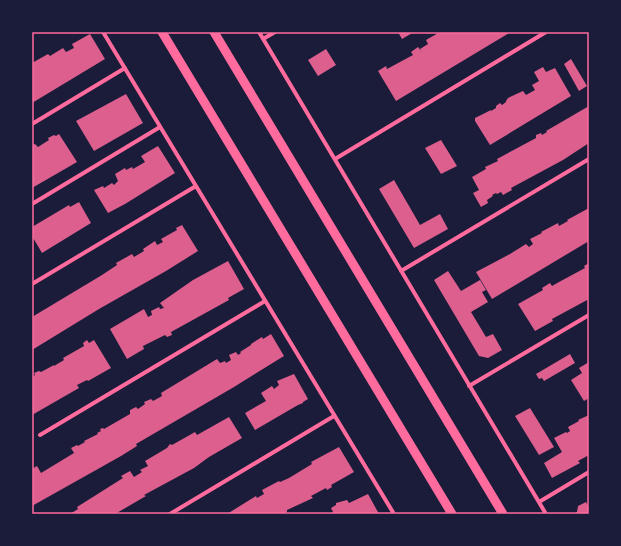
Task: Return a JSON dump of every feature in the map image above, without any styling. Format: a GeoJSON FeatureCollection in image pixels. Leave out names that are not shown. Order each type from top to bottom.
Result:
{"type":"FeatureCollection","features":[{"type":"Feature","properties":{"kind":"highway"},"geometry":{"type":"LineString","coordinates":[[162,32],[452,514]]}},
{"type":"Feature","properties":{"kind":"highway"},"geometry":{"type":"LineString","coordinates":[[214,32],[503,514]]}},
{"type":"Feature","properties":{"kind":"street"},"geometry":{"type":"LineString","coordinates":[[103,32],[394,514]]}},
{"type":"Feature","properties":{"kind":"street"},"geometry":{"type":"LineString","coordinates":[[259,32],[546,514]]}},
{"type":"Feature","properties":{"kind":"street"},"geometry":{"type":"LineString","coordinates":[[263,39],[275,32]]}},
{"type":"Feature","properties":{"kind":"street"},"geometry":{"type":"LineString","coordinates":[[334,159],[546,32]]}},
{"type":"Feature","properties":{"kind":"street"},"geometry":{"type":"LineString","coordinates":[[32,124],[125,68]]}},
{"type":"Feature","properties":{"kind":"street"},"geometry":{"type":"LineString","coordinates":[[32,204],[160,127]]}},
{"type":"Feature","properties":{"kind":"street"},"geometry":{"type":"LineString","coordinates":[[401,271],[589,159]]}},
{"type":"Feature","properties":{"kind":"street"},"geometry":{"type":"LineString","coordinates":[[32,284],[196,186]]}},
{"type":"Feature","properties":{"kind":"street"},"geometry":{"type":"LineString","coordinates":[[40,435],[265,300]]}},
{"type":"Feature","properties":{"kind":"street"},"geometry":{"type":"LineString","coordinates":[[469,386],[589,315]]}},
{"type":"Feature","properties":{"kind":"street"},"geometry":{"type":"LineString","coordinates":[[170,514],[334,416]]}},
{"type":"Feature","properties":{"kind":"street"},"geometry":{"type":"LineString","coordinates":[[539,502],[589,472]]}},
{"type":"Feature","properties":{"kind":"building"},"geometry":{"type":"Polygon","coordinates":[[[398,32],[414,32],[402,39],[398,32]]]}},
{"type":"Feature","properties":{"kind":"building"},"geometry":{"type":"Polygon","coordinates":[[[440,32],[511,32],[396,101],[378,71],[386,66],[387,69],[413,55],[411,52],[418,47],[422,52],[420,49],[428,44],[426,40],[440,32]]]}},
{"type":"Feature","properties":{"kind":"building"},"geometry":{"type":"Polygon","coordinates":[[[90,34],[105,59],[32,103],[32,63],[48,54],[50,56],[63,48],[66,52],[74,48],[72,44],[90,34]]]}},
{"type":"Feature","properties":{"kind":"building"},"geometry":{"type":"Polygon","coordinates":[[[326,49],[336,65],[318,76],[308,60],[326,49]]]}},
{"type":"Feature","properties":{"kind":"building"},"geometry":{"type":"Polygon","coordinates":[[[571,59],[587,86],[579,91],[564,64],[571,59]]]}},
{"type":"Feature","properties":{"kind":"building"},"geometry":{"type":"Polygon","coordinates":[[[543,67],[546,72],[555,68],[571,96],[490,145],[475,121],[475,118],[496,108],[496,106],[500,103],[502,105],[512,96],[523,91],[526,95],[535,90],[532,85],[539,81],[534,72],[543,67]]]}},
{"type":"Feature","properties":{"kind":"building"},"geometry":{"type":"Polygon","coordinates":[[[126,94],[143,123],[94,151],[76,121],[126,94]]]}},
{"type":"Feature","properties":{"kind":"building"},"geometry":{"type":"Polygon","coordinates":[[[589,106],[589,143],[563,160],[511,188],[512,190],[503,195],[501,192],[492,195],[493,196],[487,200],[488,203],[481,207],[473,193],[479,190],[472,177],[486,169],[485,167],[498,161],[497,159],[536,138],[536,135],[541,133],[542,135],[547,132],[546,131],[589,106]]]}},
{"type":"Feature","properties":{"kind":"building"},"geometry":{"type":"Polygon","coordinates":[[[59,134],[77,162],[32,188],[32,145],[35,144],[38,147],[49,140],[48,138],[59,134]]]}},
{"type":"Feature","properties":{"kind":"building"},"geometry":{"type":"Polygon","coordinates":[[[441,140],[457,166],[441,174],[425,148],[441,140]]]}},
{"type":"Feature","properties":{"kind":"building"},"geometry":{"type":"Polygon","coordinates":[[[158,146],[175,173],[108,213],[94,190],[103,186],[104,188],[112,183],[114,185],[118,181],[115,174],[125,168],[126,170],[132,167],[133,169],[145,162],[141,156],[158,146]]]}},
{"type":"Feature","properties":{"kind":"building"},"geometry":{"type":"Polygon","coordinates":[[[394,180],[420,225],[440,214],[448,229],[414,248],[379,189],[394,180]]]}},
{"type":"Feature","properties":{"kind":"building"},"geometry":{"type":"Polygon","coordinates":[[[79,202],[91,223],[42,253],[32,236],[32,227],[69,205],[70,207],[79,202]]]}},
{"type":"Feature","properties":{"kind":"building"},"geometry":{"type":"Polygon","coordinates":[[[589,208],[589,241],[492,299],[476,272],[526,244],[529,247],[533,244],[530,239],[558,223],[559,226],[589,208]]]}},
{"type":"Feature","properties":{"kind":"building"},"geometry":{"type":"Polygon","coordinates":[[[182,225],[198,251],[32,350],[32,317],[102,275],[117,265],[116,263],[132,254],[134,257],[144,251],[143,249],[155,241],[157,245],[163,242],[161,239],[177,230],[176,228],[182,225]]]}},
{"type":"Feature","properties":{"kind":"building"},"geometry":{"type":"Polygon","coordinates":[[[228,261],[244,289],[228,298],[229,300],[171,332],[172,335],[167,337],[165,335],[143,346],[144,349],[127,359],[110,329],[144,309],[148,317],[152,315],[151,311],[159,307],[160,309],[164,308],[160,303],[193,280],[228,261]]]}},
{"type":"Feature","properties":{"kind":"building"},"geometry":{"type":"Polygon","coordinates":[[[589,263],[589,299],[552,319],[553,321],[535,331],[518,304],[543,290],[542,288],[550,283],[552,286],[585,268],[584,266],[589,263]]]}},
{"type":"Feature","properties":{"kind":"building"},"geometry":{"type":"Polygon","coordinates":[[[448,271],[461,291],[480,280],[486,290],[482,292],[488,302],[471,312],[486,337],[493,334],[502,350],[488,358],[479,356],[434,280],[448,271]]]}},
{"type":"Feature","properties":{"kind":"building"},"geometry":{"type":"Polygon","coordinates":[[[271,334],[284,356],[136,444],[137,446],[121,456],[32,506],[32,469],[37,466],[41,473],[74,453],[71,448],[77,445],[78,446],[85,442],[84,441],[98,434],[97,433],[101,431],[100,429],[104,429],[130,414],[130,410],[136,407],[138,409],[145,404],[144,402],[151,399],[153,401],[162,396],[161,393],[217,359],[220,363],[225,361],[226,363],[231,360],[229,355],[236,352],[238,355],[262,337],[263,339],[271,334]]]}},
{"type":"Feature","properties":{"kind":"building"},"geometry":{"type":"Polygon","coordinates":[[[87,340],[89,343],[94,340],[111,368],[88,381],[87,380],[77,385],[79,388],[32,415],[32,377],[35,375],[34,373],[39,371],[41,372],[64,360],[63,358],[84,346],[83,343],[87,340]]]}},
{"type":"Feature","properties":{"kind":"building"},"geometry":{"type":"Polygon","coordinates":[[[570,354],[575,363],[544,381],[542,378],[539,379],[536,374],[570,354]]]}},
{"type":"Feature","properties":{"kind":"building"},"geometry":{"type":"Polygon","coordinates":[[[589,362],[589,398],[584,401],[571,380],[582,373],[579,368],[589,362]]]}},
{"type":"Feature","properties":{"kind":"building"},"geometry":{"type":"Polygon","coordinates":[[[294,374],[308,399],[255,430],[245,413],[266,401],[261,393],[272,386],[274,389],[279,385],[277,381],[294,374]]]}},
{"type":"Feature","properties":{"kind":"building"},"geometry":{"type":"Polygon","coordinates":[[[530,408],[554,447],[539,455],[515,416],[530,408]]]}},
{"type":"Feature","properties":{"kind":"building"},"geometry":{"type":"Polygon","coordinates":[[[589,415],[589,455],[578,461],[580,463],[552,478],[544,463],[562,452],[554,438],[566,432],[567,433],[570,431],[568,427],[589,415]]]}},
{"type":"Feature","properties":{"kind":"building"},"geometry":{"type":"Polygon","coordinates":[[[229,417],[242,438],[209,457],[194,468],[144,495],[146,496],[115,514],[70,514],[78,509],[77,507],[123,478],[121,476],[130,471],[134,477],[142,472],[140,470],[148,466],[145,461],[167,448],[170,444],[172,445],[195,432],[197,435],[229,417]]]}},
{"type":"Feature","properties":{"kind":"building"},"geometry":{"type":"Polygon","coordinates":[[[339,447],[354,472],[331,485],[332,487],[327,490],[326,488],[311,496],[313,498],[287,510],[287,512],[283,514],[227,514],[256,496],[257,498],[264,494],[262,490],[279,481],[280,482],[289,478],[312,464],[311,462],[339,447]]]}},
{"type":"Feature","properties":{"kind":"building"},"geometry":{"type":"Polygon","coordinates":[[[368,494],[379,514],[330,514],[333,512],[331,508],[336,505],[336,503],[347,500],[349,503],[368,494]]]}},
{"type":"Feature","properties":{"kind":"building"},"geometry":{"type":"Polygon","coordinates":[[[586,502],[589,508],[589,514],[575,514],[578,506],[586,502]]]}}]}
